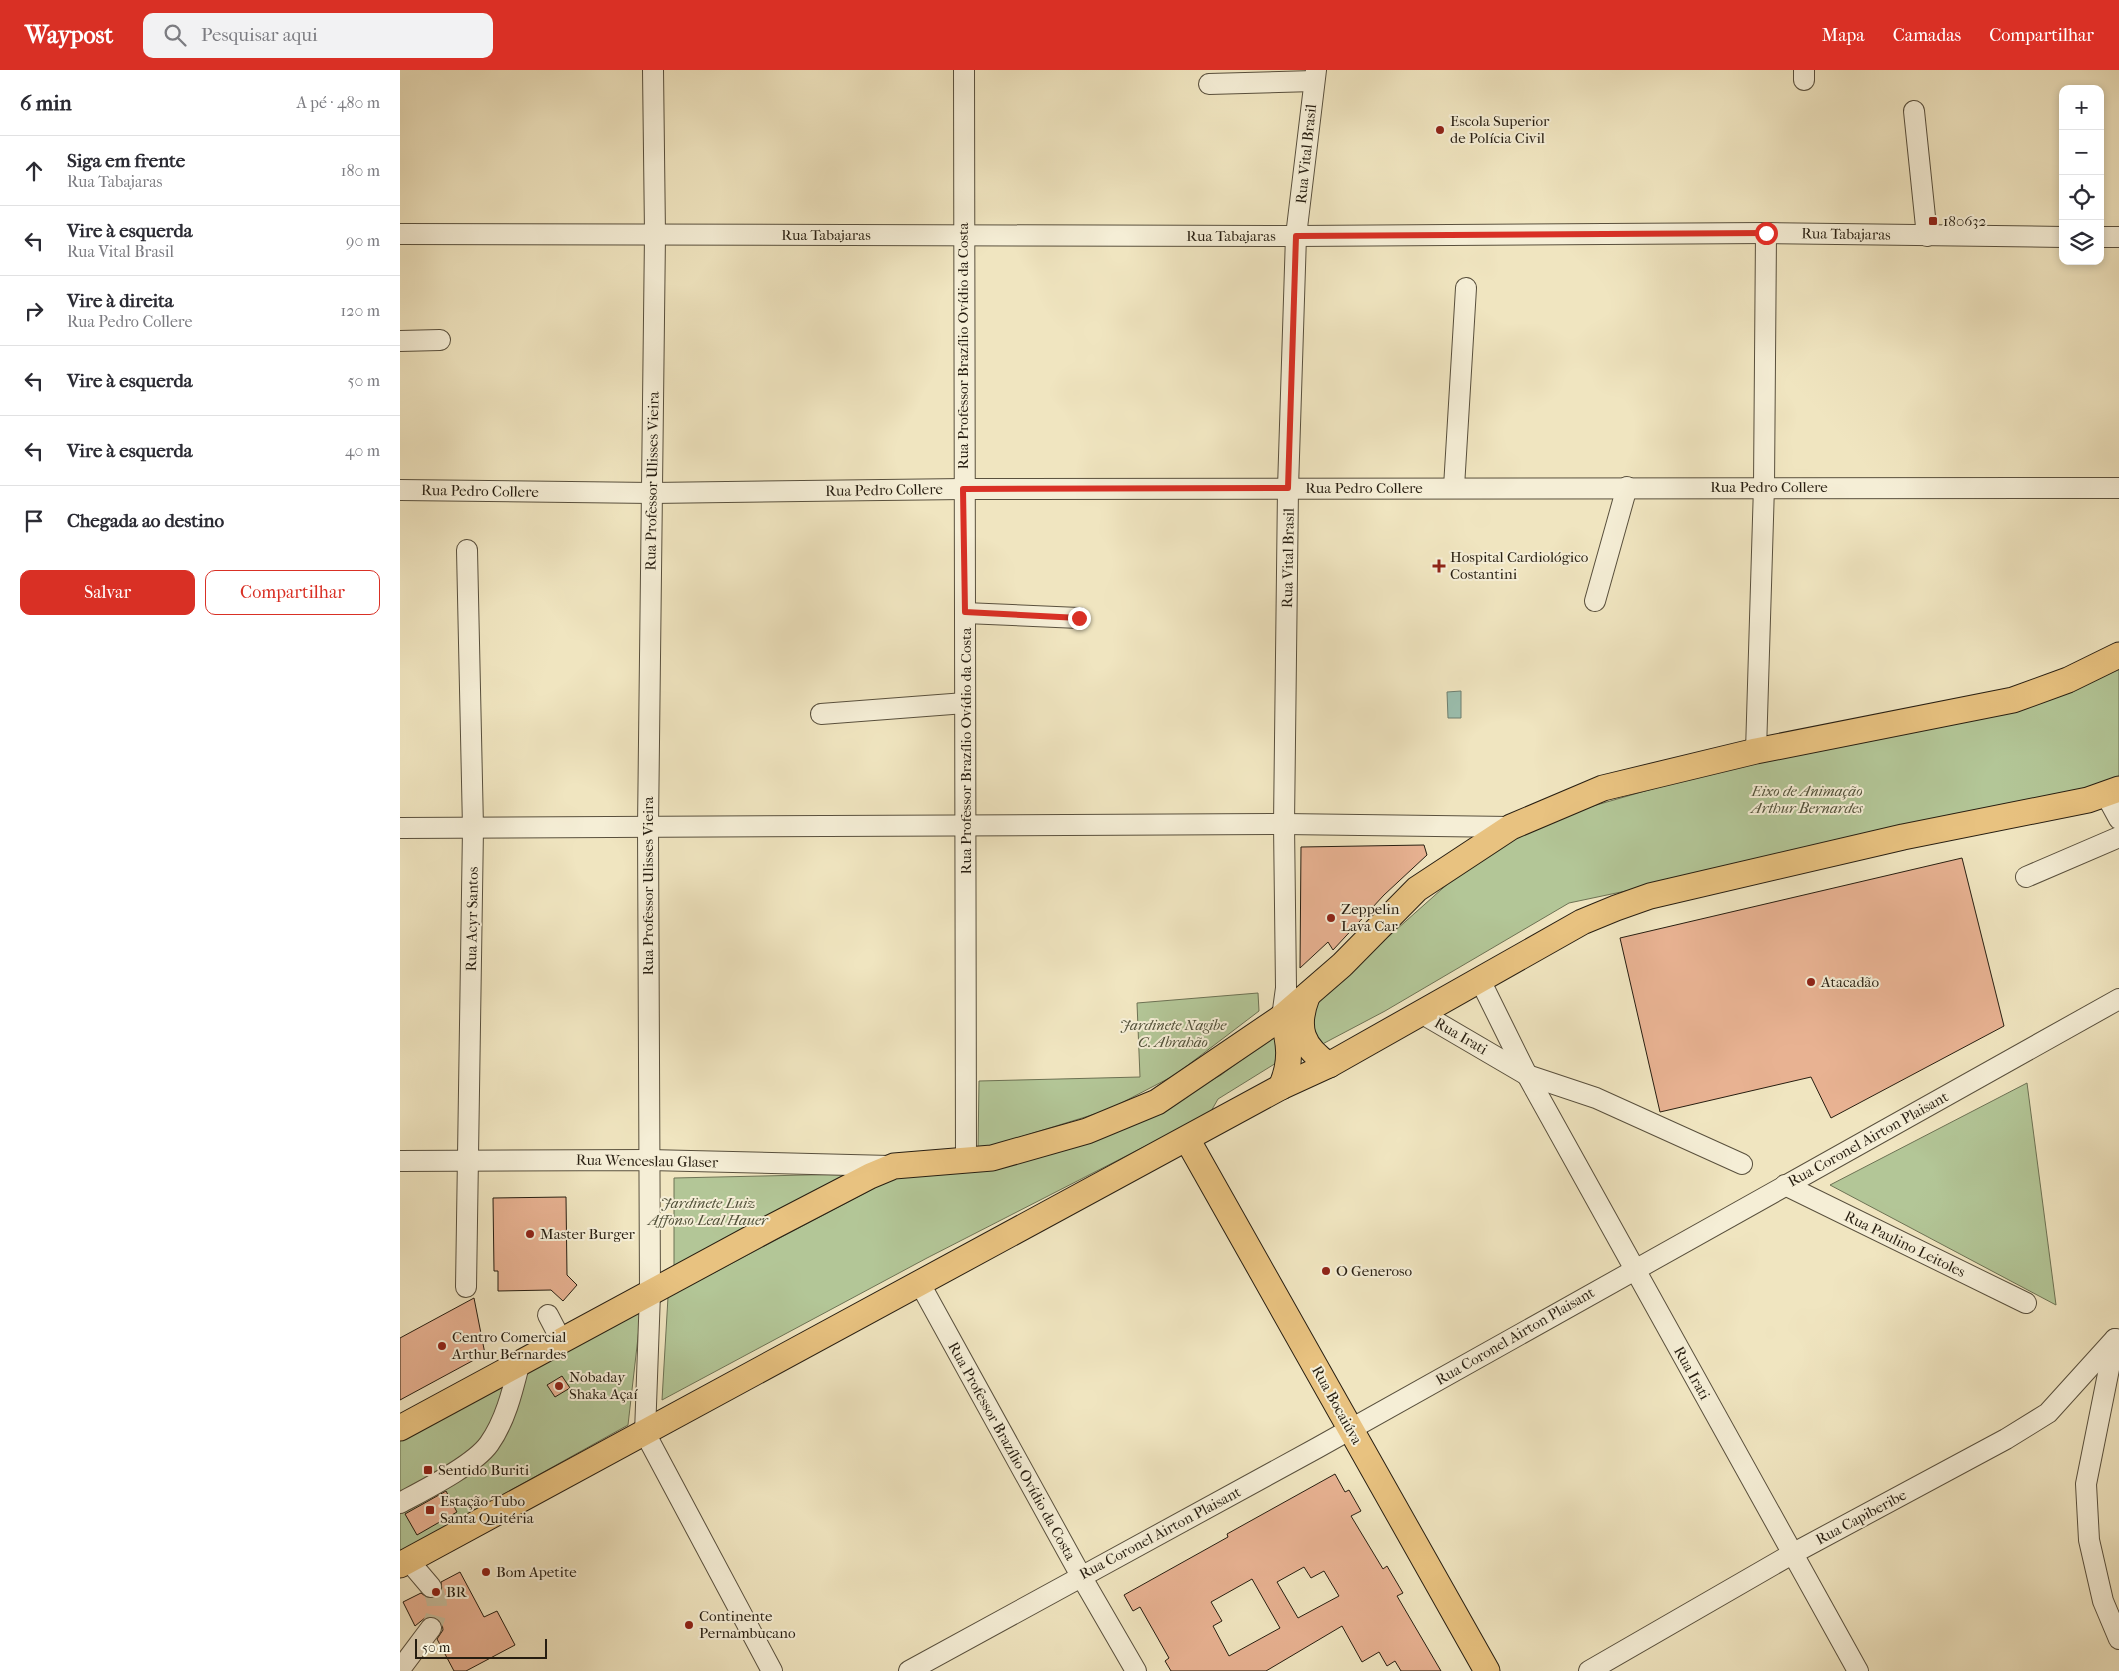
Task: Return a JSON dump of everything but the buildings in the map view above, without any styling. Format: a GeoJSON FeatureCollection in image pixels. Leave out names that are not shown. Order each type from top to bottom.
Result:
{"type":"FeatureCollection","features":[{"type":"Feature","properties":{"kind":"main road"},"geometry":{"type":"LineString","coordinates":[[400,1428],[770,1228],[894,1166],[966,1162],[992,1158],[1087,1131],[1157,1102],[1282,1017],[1306,997],[1417,889],[1511,827],[1603,788],[1756,751],[2013,700],[2068,680],[2119,655]]}},
{"type":"Feature","properties":{"kind":"main road"},"geometry":{"type":"LineString","coordinates":[[404,1563],[1281,1087],[1329,1065],[1582,922],[1650,896],[1903,837],[2060,807],[2112,792]]}},
{"type":"Feature","properties":{"kind":"main road"},"geometry":{"type":"LineString","coordinates":[[1306,997],[1301,1014],[1301,1031],[1306,1045],[1316,1057],[1329,1065]]}},
{"type":"Feature","properties":{"kind":"main road"},"geometry":{"type":"LineString","coordinates":[[1281,1087],[1288,1072],[1290,1056],[1289,1039],[1282,1017]]}},
{"type":"Feature","properties":{"kind":"main road","name":"Rua Bocaiúva"},"geometry":{"type":"LineString","coordinates":[[1187,1139],[1487,1671]]}},
{"type":"Feature","properties":{"kind":"street","name":"Rua Professor Ulisses Vieira"},"geometry":{"type":"LineString","coordinates":[[653,70],[655,234],[648,827],[650,1293],[646,1433],[772,1671]]}},
{"type":"Feature","properties":{"kind":"street","name":"Rua Professor Brazílio Ovídio da Costa"},"geometry":{"type":"LineString","coordinates":[[964,70],[963,489],[966,1162]]}},
{"type":"Feature","properties":{"kind":"street"},"geometry":{"type":"LineString","coordinates":[[1210,84],[1315,75]]}},
{"type":"Feature","properties":{"kind":"street","name":"Rua Vital Brasil"},"geometry":{"type":"LineString","coordinates":[[1282,1017],[1286,988],[1284,824],[1288,488],[1296,236],[1315,75]]}},
{"type":"Feature","properties":{"kind":"street"},"geometry":{"type":"LineString","coordinates":[[1914,111],[1927,236]]}},
{"type":"Feature","properties":{"kind":"street","name":"Rua Tabajaras"},"geometry":{"type":"LineString","coordinates":[[400,234],[1296,236],[1766,233],[2059,237]]}},
{"type":"Feature","properties":{"kind":"street"},"geometry":{"type":"LineString","coordinates":[[1756,751],[1764,486],[1766,233]]}},
{"type":"Feature","properties":{"kind":"street"},"geometry":{"type":"LineString","coordinates":[[2104,237],[2119,238]]}},
{"type":"Feature","properties":{"kind":"street"},"geometry":{"type":"LineString","coordinates":[[1454,487],[1466,288]]}},
{"type":"Feature","properties":{"kind":"street"},"geometry":{"type":"LineString","coordinates":[[400,341],[440,340]]}},
{"type":"Feature","properties":{"kind":"street","name":"Rua Pedro Collere"},"geometry":{"type":"LineString","coordinates":[[400,490],[652,493],[963,489],[1454,487],[2119,488]]}},
{"type":"Feature","properties":{"kind":"street"},"geometry":{"type":"LineString","coordinates":[[1595,600],[1627,487]]}},
{"type":"Feature","properties":{"kind":"street","name":"Rua Acyr Santos"},"geometry":{"type":"LineString","coordinates":[[466,1288],[473,828],[467,550]]}},
{"type":"Feature","properties":{"kind":"street"},"geometry":{"type":"LineString","coordinates":[[965,612],[1079,618]]}},
{"type":"Feature","properties":{"kind":"street"},"geometry":{"type":"LineString","coordinates":[[821,714],[965,703]]}},
{"type":"Feature","properties":{"kind":"street"},"geometry":{"type":"LineString","coordinates":[[2112,792],[2119,819]]}},
{"type":"Feature","properties":{"kind":"street"},"geometry":{"type":"LineString","coordinates":[[400,828],[1284,824],[1511,827]]}},
{"type":"Feature","properties":{"kind":"street"},"geometry":{"type":"LineString","coordinates":[[2026,877],[2119,837]]}},
{"type":"Feature","properties":{"kind":"street","name":"Rua Irati"},"geometry":{"type":"LineString","coordinates":[[1480,980],[1526,1075],[1858,1671]]}},
{"type":"Feature","properties":{"kind":"street","name":"Rua Coronel Airton Plaisant"},"geometry":{"type":"LineString","coordinates":[[909,1671],[1350,1429],[2119,999]]}},
{"type":"Feature","properties":{"kind":"street","name":"Rua Irati"},"geometry":{"type":"LineString","coordinates":[[1421,1013],[1526,1075]]}},
{"type":"Feature","properties":{"kind":"street"},"geometry":{"type":"LineString","coordinates":[[1526,1075],[1596,1098],[1742,1164]]}},
{"type":"Feature","properties":{"kind":"street","name":"Rua Wenceslau Glaser"},"geometry":{"type":"LineString","coordinates":[[400,1161],[649,1160],[894,1166]]}},
{"type":"Feature","properties":{"kind":"street","name":"Rua Paulino Leitoles"},"geometry":{"type":"LineString","coordinates":[[1785,1185],[2026,1303]]}},
{"type":"Feature","properties":{"kind":"street","name":"Rua Professor Brazílio Ovídio da Costa"},"geometry":{"type":"LineString","coordinates":[[919,1282],[1081,1576],[1136,1671]]}},
{"type":"Feature","properties":{"kind":"street"},"geometry":{"type":"LineString","coordinates":[[548,1315],[561,1340]]}},
{"type":"Feature","properties":{"kind":"street"},"geometry":{"type":"LineString","coordinates":[[2117,1337],[2086,1484],[2090,1540],[2103,1600],[2119,1639]]}},
{"type":"Feature","properties":{"kind":"street","name":"Rua Capiberibe"},"geometry":{"type":"LineString","coordinates":[[1589,1671],[1792,1554],[2006,1439],[2048,1413],[2117,1337]]}},
{"type":"Feature","properties":{"kind":"street"},"geometry":{"type":"LineString","coordinates":[[400,1503],[459,1470],[489,1444],[510,1401],[520,1362]]}},
{"type":"Feature","properties":{"kind":"street"},"geometry":{"type":"LineString","coordinates":[[404,1563],[431,1588]]}},
{"type":"Feature","properties":{"kind":"street"},"geometry":{"type":"LineString","coordinates":[[401,1669],[432,1628]]}},
{"type":"Feature","properties":{"kind":"green space","name":"Eixo de Animação Arthur Bernardes"},"geometry":{"type":"Polygon","coordinates":[[[2119,661],[2119,779],[2066,798],[1569,903],[1385,1011],[1313,1049],[1306,1010],[1479,856],[1572,812],[1774,754],[2119,661]]]}},
{"type":"Feature","properties":{"kind":"green space","name":"Jardinete Nagibe C. Abrahão"},"geometry":{"type":"Polygon","coordinates":[[[1258,993],[1259,1011],[1175,1075],[1108,1110],[978,1150],[979,1081],[1140,1077],[1137,1003],[1258,993]]]}},
{"type":"Feature","properties":{"kind":"green space"},"geometry":{"type":"Polygon","coordinates":[[[1274,1035],[1281,1060],[1218,1099],[1210,1113],[927,1258],[662,1400],[668,1297],[899,1175],[1127,1126],[1221,1075],[1274,1035]]]}},
{"type":"Feature","properties":{"kind":"green space"},"geometry":{"type":"Polygon","coordinates":[[[2027,1083],[2056,1305],[1830,1185],[2027,1083]]]}},
{"type":"Feature","properties":{"kind":"green space","name":"Jardinete Luiz Affonso Leal Hauer"},"geometry":{"type":"Polygon","coordinates":[[[851,1174],[674,1268],[674,1178],[851,1174]]]}},
{"type":"Feature","properties":{"kind":"green space"},"geometry":{"type":"Polygon","coordinates":[[[642,1302],[628,1425],[400,1552],[400,1434],[642,1302]]]}},
{"type":"Feature","properties":{"kind":"shaded area"},"geometry":{"type":"Polygon","coordinates":[[[1461,691],[1461,718],[1448,718],[1447,692],[1461,691]]]}},
{"type":"Feature","properties":{"kind":"tunnel"},"geometry":{"type":"LineString","coordinates":[[431,1587],[437,1603],[431,1628]]}},
{"type":"Feature","properties":{"kind":"place","name":"Escola Superior de Polícia Civil"},"geometry":{"type":"Point","coordinates":[1440,130]}},
{"type":"Feature","properties":{"kind":"place","name":"180632"},"geometry":{"type":"Point","coordinates":[1933,221]}},
{"type":"Feature","properties":{"kind":"place","name":"Hospital Cardiológico Costantini"},"geometry":{"type":"Point","coordinates":[1439,566]}},
{"type":"Feature","properties":{"kind":"place","name":"Zeppelin Lava Car"},"geometry":{"type":"Point","coordinates":[1331,918]}},
{"type":"Feature","properties":{"kind":"place","name":"Atacadão"},"geometry":{"type":"Point","coordinates":[1811,982]}},
{"type":"Feature","properties":{"kind":"place","name":"Master Burger"},"geometry":{"type":"Point","coordinates":[530,1234]}},
{"type":"Feature","properties":{"kind":"place","name":"O Generoso"},"geometry":{"type":"Point","coordinates":[1326,1271]}},
{"type":"Feature","properties":{"kind":"place","name":"Centro Comercial Arthur Bernardes"},"geometry":{"type":"Point","coordinates":[442,1346]}},
{"type":"Feature","properties":{"kind":"place","name":"Nobaday Shaka Açaí"},"geometry":{"type":"Point","coordinates":[559,1386]}},
{"type":"Feature","properties":{"kind":"place","name":"Sentido Buriti"},"geometry":{"type":"Point","coordinates":[428,1470]}},
{"type":"Feature","properties":{"kind":"place","name":"Estação Tubo Santa Quitéria"},"geometry":{"type":"Point","coordinates":[430,1510]}},
{"type":"Feature","properties":{"kind":"place","name":"Bom Apetite"},"geometry":{"type":"Point","coordinates":[486,1572]}},
{"type":"Feature","properties":{"kind":"place","name":"BR"},"geometry":{"type":"Point","coordinates":[436,1592]}},
{"type":"Feature","properties":{"kind":"place","name":"Continente Pernambucano"},"geometry":{"type":"Point","coordinates":[689,1625]}},
{"type":"Feature","properties":{"kind":"route"},"geometry":{"type":"LineString","coordinates":[[1079,618],[965,612],[963,489],[1288,488],[1296,236],[1766,233]]}}]}
